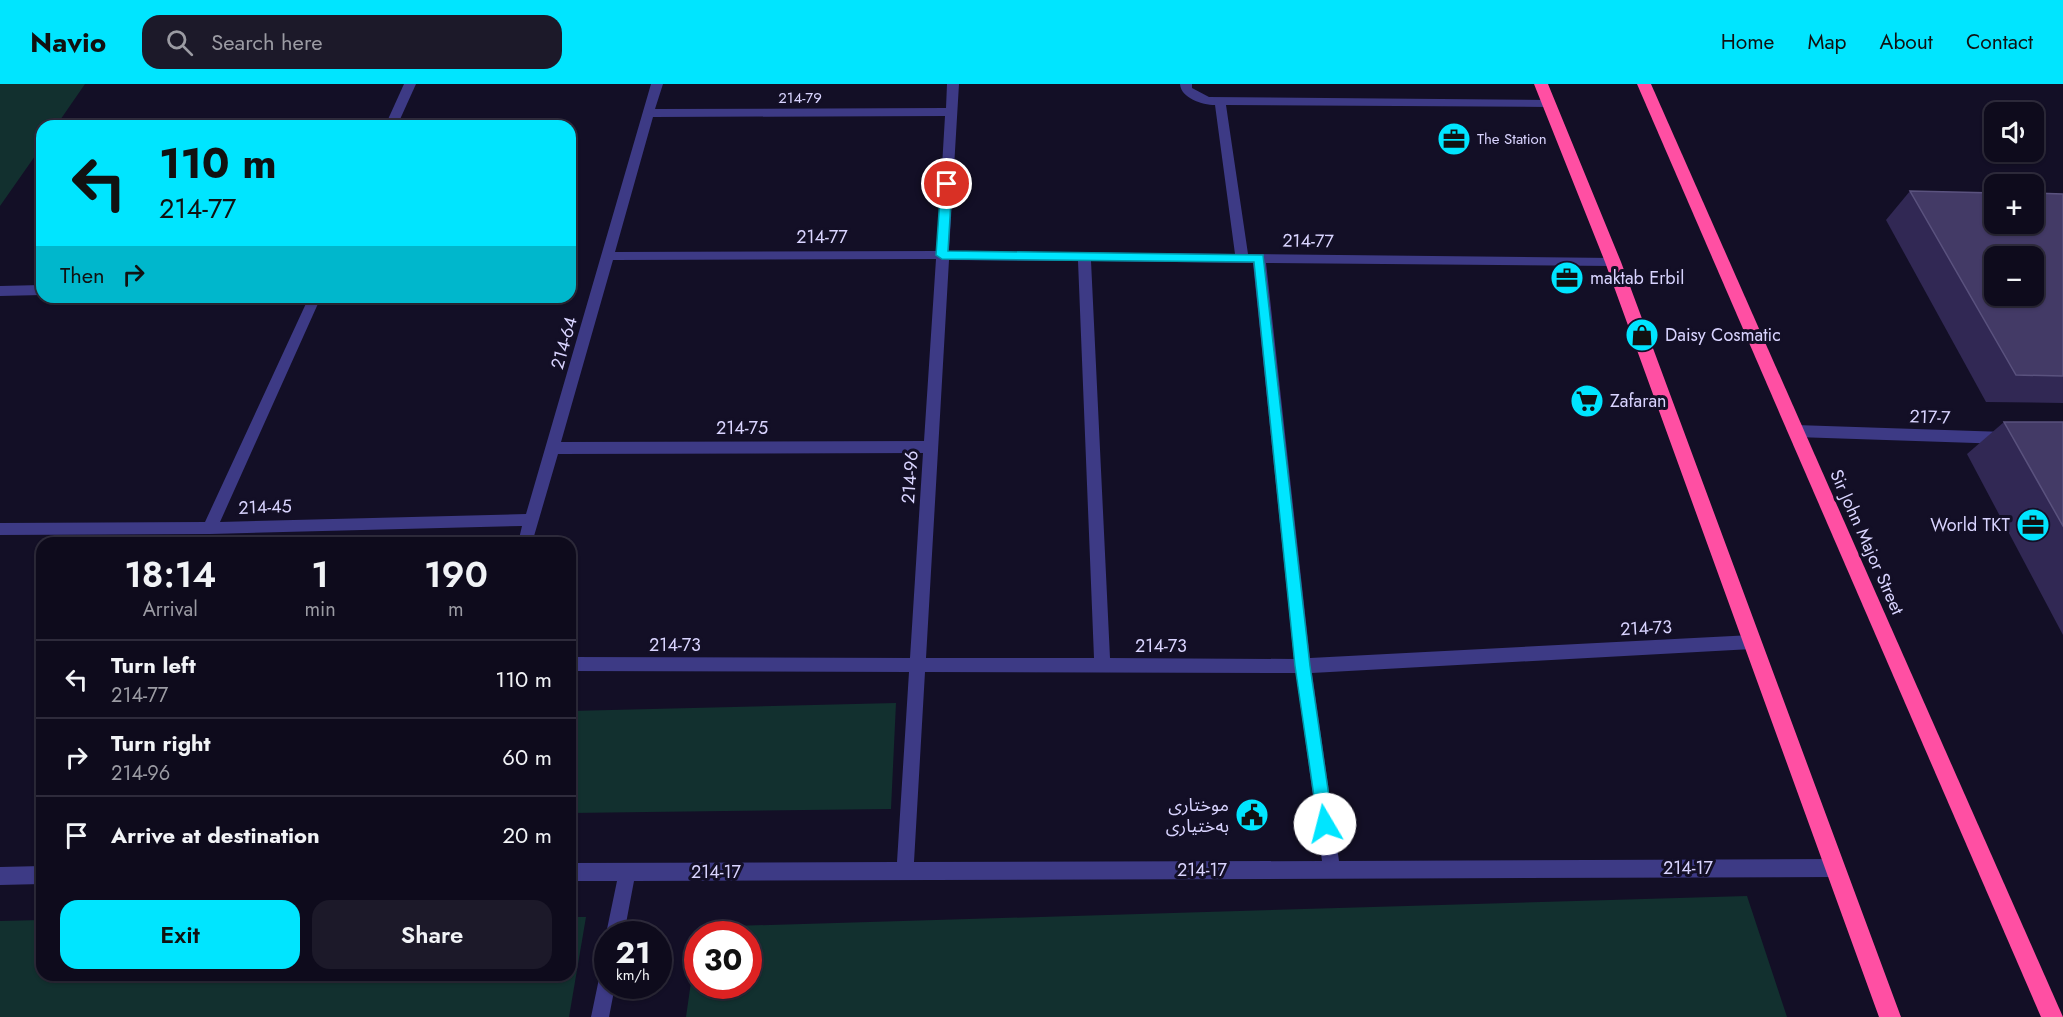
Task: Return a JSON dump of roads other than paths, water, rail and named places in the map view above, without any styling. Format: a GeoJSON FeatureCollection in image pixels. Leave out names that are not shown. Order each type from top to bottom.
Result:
{"type":"FeatureCollection","features":[{"type":"Feature","properties":{"kind":"highway"},"geometry":{"type":"LineString","coordinates":[[1541,84],[1613,262],[1890,1017]]}},
{"type":"Feature","properties":{"kind":"highway","name":"Sir John Major Street"},"geometry":{"type":"LineString","coordinates":[[1644,84],[2052,1017]]}},
{"type":"Feature","properties":{"kind":"street"},"geometry":{"type":"LineString","coordinates":[[394,120],[410,84]]}},
{"type":"Feature","properties":{"kind":"street","name":"214-64"},"geometry":{"type":"LineString","coordinates":[[527,537],[657,84]]}},
{"type":"Feature","properties":{"kind":"street","name":"214-96"},"geometry":{"type":"LineString","coordinates":[[905,872],[953,84]]}},
{"type":"Feature","properties":{"kind":"street"},"geometry":{"type":"LineString","coordinates":[[1186,84],[1186,88],[1195,96],[1208,101],[1548,103]]}},
{"type":"Feature","properties":{"kind":"street"},"geometry":{"type":"LineString","coordinates":[[1220,101],[1242,258]]}},
{"type":"Feature","properties":{"kind":"street","name":"214-79"},"geometry":{"type":"LineString","coordinates":[[649,113],[951,112]]}},
{"type":"Feature","properties":{"kind":"street","name":"214-77"},"geometry":{"type":"LineString","coordinates":[[608,256],[942,255],[1613,262]]}},
{"type":"Feature","properties":{"kind":"street"},"geometry":{"type":"LineString","coordinates":[[1084,256],[1102,665]]}},
{"type":"Feature","properties":{"kind":"street"},"geometry":{"type":"LineString","coordinates":[[1259,258],[1303,666],[1332,870]]}},
{"type":"Feature","properties":{"kind":"street"},"geometry":{"type":"LineString","coordinates":[[0,291],[36,290]]}},
{"type":"Feature","properties":{"kind":"street"},"geometry":{"type":"LineString","coordinates":[[210,528],[312,303]]}},
{"type":"Feature","properties":{"kind":"street","name":"217-7"},"geometry":{"type":"LineString","coordinates":[[1796,431],[2023,440]]}},
{"type":"Feature","properties":{"kind":"street","name":"214-75"},"geometry":{"type":"LineString","coordinates":[[552,448],[931,447]]}},
{"type":"Feature","properties":{"kind":"street","name":"214-45"},"geometry":{"type":"LineString","coordinates":[[0,530],[210,528],[532,520]]}},
{"type":"Feature","properties":{"kind":"street","name":"214-73"},"geometry":{"type":"LineString","coordinates":[[576,664],[1303,666],[1752,642]]}},
{"type":"Feature","properties":{"kind":"street","name":"214-17"},"geometry":{"type":"LineString","coordinates":[[576,872],[1835,868]]}},
{"type":"Feature","properties":{"kind":"street"},"geometry":{"type":"LineString","coordinates":[[618,921],[627,873]]}},
{"type":"Feature","properties":{"kind":"street"},"geometry":{"type":"LineString","coordinates":[[0,876],[36,875]]}},
{"type":"Feature","properties":{"kind":"street"},"geometry":{"type":"LineString","coordinates":[[600,1017],[604,999]]}},
{"type":"Feature","properties":{"kind":"place","name":"The Station"},"geometry":{"type":"Point","coordinates":[1454,139]}},
{"type":"Feature","properties":{"kind":"place","name":"maktab Erbil"},"geometry":{"type":"Point","coordinates":[1567,278]}},
{"type":"Feature","properties":{"kind":"place","name":"Daisy Cosmatic"},"geometry":{"type":"Point","coordinates":[1642,335]}},
{"type":"Feature","properties":{"kind":"place","name":"Zafaran"},"geometry":{"type":"Point","coordinates":[1587,401]}},
{"type":"Feature","properties":{"kind":"place","name":"World TKT"},"geometry":{"type":"Point","coordinates":[2033,525]}},
{"type":"Feature","properties":{"kind":"place","name":"موختاری بە‌ختیاری"},"geometry":{"type":"Point","coordinates":[1252,815]}}]}
